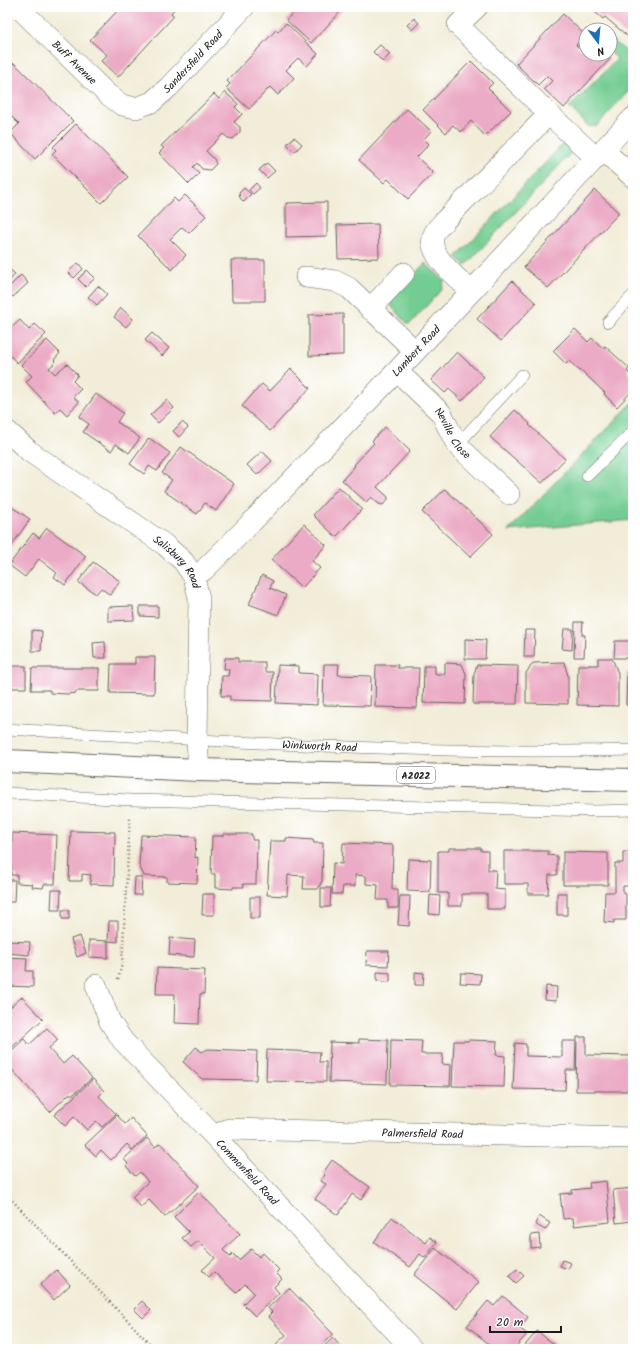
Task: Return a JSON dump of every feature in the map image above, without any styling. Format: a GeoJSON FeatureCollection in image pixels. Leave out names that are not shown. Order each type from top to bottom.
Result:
{"type":"FeatureCollection","features":[{"type":"Feature","properties":{"kind":"main road","name":"A2022"},"geometry":{"type":"LineString","coordinates":[[7,761],[199,770],[633,780]]}},
{"type":"Feature","properties":{"kind":"street","name":"Buff Avenue"},"geometry":{"type":"LineString","coordinates":[[18,7],[107,94],[122,106],[136,108]]}},
{"type":"Feature","properties":{"kind":"street","name":"Sandersfield Road"},"geometry":{"type":"LineString","coordinates":[[136,108],[152,102],[169,87],[244,7]]}},
{"type":"Feature","properties":{"kind":"street"},"geometry":{"type":"LineString","coordinates":[[477,7],[458,25],[549,114],[599,154],[633,177]]}},
{"type":"Feature","properties":{"kind":"street"},"geometry":{"type":"LineString","coordinates":[[470,291],[440,261],[433,249],[433,235],[446,219],[549,114]]}},
{"type":"Feature","properties":{"kind":"street","name":"Lambert Road"},"geometry":{"type":"LineString","coordinates":[[194,577],[204,570],[234,540],[397,371],[633,118]]}},
{"type":"Feature","properties":{"kind":"street"},"geometry":{"type":"LineString","coordinates":[[370,309],[404,273]]}},
{"type":"Feature","properties":{"kind":"street"},"geometry":{"type":"LineString","coordinates":[[306,277],[335,281],[349,288],[415,351]]}},
{"type":"Feature","properties":{"kind":"street","name":"Neville Close"},"geometry":{"type":"LineString","coordinates":[[397,371],[441,413],[458,445],[509,494]]}},
{"type":"Feature","properties":{"kind":"street","name":"Salisbury Road"},"geometry":{"type":"LineString","coordinates":[[7,431],[29,451],[165,545],[183,561],[194,577],[199,598],[197,740],[199,770]]}},
{"type":"Feature","properties":{"kind":"street","name":"Commonfield Road"},"geometry":{"type":"LineString","coordinates":[[99,994],[110,1022],[123,1041],[214,1136],[412,1349]]}},
{"type":"Feature","properties":{"kind":"street","name":"Palmersfield Road"},"geometry":{"type":"LineString","coordinates":[[214,1136],[229,1128],[633,1138]]}},
{"type":"Feature","properties":{"kind":"lane"},"geometry":{"type":"LineString","coordinates":[[608,322],[633,295]]}},
{"type":"Feature","properties":{"kind":"lane"},"geometry":{"type":"LineString","coordinates":[[458,445],[522,375]]}},
{"type":"Feature","properties":{"kind":"lane"},"geometry":{"type":"LineString","coordinates":[[587,476],[633,431]]}},
{"type":"Feature","properties":{"kind":"lane","name":"Winkworth Road"},"geometry":{"type":"LineString","coordinates":[[7,729],[197,740],[434,749],[633,750]]}},
{"type":"Feature","properties":{"kind":"lane"},"geometry":{"type":"LineString","coordinates":[[7,793],[131,800],[595,811],[633,810]]}},
{"type":"Feature","properties":{"kind":"path"},"geometry":{"type":"LineString","coordinates":[[99,994],[117,981],[122,964],[131,800]]}},
{"type":"Feature","properties":{"kind":"path"},"geometry":{"type":"LineString","coordinates":[[7,1195],[156,1349]]}},
{"type":"Feature","properties":{"kind":"green space"},"geometry":{"type":"Polygon","coordinates":[[[618,45],[633,57],[633,86],[597,126],[589,127],[569,107],[614,62],[618,62],[618,45]]]}},
{"type":"Feature","properties":{"kind":"green space"},"geometry":{"type":"Polygon","coordinates":[[[565,142],[574,150],[465,266],[456,257],[565,142]]]}},
{"type":"Feature","properties":{"kind":"green space"},"geometry":{"type":"Polygon","coordinates":[[[425,263],[444,280],[442,289],[410,324],[408,324],[392,307],[391,298],[425,263]]]}},
{"type":"Feature","properties":{"kind":"green space"},"geometry":{"type":"Polygon","coordinates":[[[633,402],[633,520],[508,531],[633,402]]]}},
{"type":"Feature","properties":{"kind":"building"},"geometry":{"type":"Polygon","coordinates":[[[121,7],[175,8],[171,13],[174,16],[118,77],[101,61],[107,55],[90,40],[121,7]]]}},
{"type":"Feature","properties":{"kind":"building"},"geometry":{"type":"Polygon","coordinates":[[[298,7],[345,7],[311,43],[286,20],[298,7]]]}},
{"type":"Feature","properties":{"kind":"building"},"geometry":{"type":"Polygon","coordinates":[[[589,7],[633,7],[633,40],[618,28],[618,22],[611,22],[605,17],[603,19],[589,7]]]}},
{"type":"Feature","properties":{"kind":"building"},"geometry":{"type":"Polygon","coordinates":[[[563,14],[578,28],[578,43],[576,45],[578,47],[578,62],[607,62],[564,108],[544,89],[552,81],[547,76],[538,85],[516,64],[563,14]]]}},
{"type":"Feature","properties":{"kind":"building"},"geometry":{"type":"Polygon","coordinates":[[[414,18],[419,23],[412,30],[407,25],[414,18]]]}},
{"type":"Feature","properties":{"kind":"building"},"geometry":{"type":"Polygon","coordinates":[[[286,23],[318,54],[307,66],[298,58],[286,70],[294,78],[278,95],[270,87],[249,109],[226,88],[230,84],[227,81],[276,30],[278,32],[286,23]]]}},
{"type":"Feature","properties":{"kind":"building"},"geometry":{"type":"Polygon","coordinates":[[[380,45],[390,54],[383,62],[373,52],[380,45]]]}},
{"type":"Feature","properties":{"kind":"building"},"geometry":{"type":"Polygon","coordinates":[[[471,61],[493,83],[488,88],[511,111],[485,136],[471,121],[461,132],[453,125],[446,133],[423,110],[471,61]]]}},
{"type":"Feature","properties":{"kind":"building"},"geometry":{"type":"Polygon","coordinates":[[[7,63],[10,66],[14,63],[73,121],[35,159],[10,133],[19,124],[7,112],[7,63]]]}},
{"type":"Feature","properties":{"kind":"building"},"geometry":{"type":"Polygon","coordinates":[[[225,92],[238,104],[235,107],[242,114],[234,122],[240,127],[240,132],[233,139],[228,138],[223,134],[206,151],[214,159],[216,164],[210,170],[202,169],[197,163],[193,167],[199,174],[189,184],[159,153],[164,148],[161,146],[214,94],[219,99],[225,92]]]}},
{"type":"Feature","properties":{"kind":"building"},"geometry":{"type":"Polygon","coordinates":[[[407,109],[431,131],[424,139],[429,144],[417,157],[433,173],[408,199],[388,179],[384,183],[359,160],[407,109]]]}},
{"type":"Feature","properties":{"kind":"building"},"geometry":{"type":"Polygon","coordinates":[[[76,124],[128,177],[101,203],[52,154],[56,150],[53,147],[76,124]]]}},
{"type":"Feature","properties":{"kind":"building"},"geometry":{"type":"Polygon","coordinates":[[[294,137],[302,144],[295,152],[287,144],[294,137]]]}},
{"type":"Feature","properties":{"kind":"building"},"geometry":{"type":"Polygon","coordinates":[[[267,163],[275,171],[267,178],[259,170],[267,163]]]}},
{"type":"Feature","properties":{"kind":"building"},"geometry":{"type":"Polygon","coordinates":[[[256,183],[260,188],[253,194],[249,190],[256,183]]]}},
{"type":"Feature","properties":{"kind":"building"},"geometry":{"type":"Polygon","coordinates":[[[244,188],[251,194],[244,202],[240,198],[239,193],[244,188]]]}},
{"type":"Feature","properties":{"kind":"building"},"geometry":{"type":"Polygon","coordinates":[[[595,190],[619,213],[548,288],[524,267],[595,190]]]}},
{"type":"Feature","properties":{"kind":"building"},"geometry":{"type":"Polygon","coordinates":[[[185,195],[206,216],[189,233],[182,227],[170,239],[186,255],[172,270],[138,236],[174,198],[178,202],[185,195]]]}},
{"type":"Feature","properties":{"kind":"building"},"geometry":{"type":"Polygon","coordinates":[[[327,202],[327,236],[286,237],[286,203],[327,202]]]}},
{"type":"Feature","properties":{"kind":"building"},"geometry":{"type":"Polygon","coordinates":[[[378,224],[379,258],[338,259],[337,225],[378,224]]]}},
{"type":"Feature","properties":{"kind":"building"},"geometry":{"type":"Polygon","coordinates":[[[231,260],[265,260],[265,301],[232,301],[231,260]]]}},
{"type":"Feature","properties":{"kind":"building"},"geometry":{"type":"Polygon","coordinates":[[[78,263],[83,269],[74,278],[68,272],[78,263]]]}},
{"type":"Feature","properties":{"kind":"building"},"geometry":{"type":"Polygon","coordinates":[[[8,268],[15,274],[7,284],[7,269],[8,268]]]}},
{"type":"Feature","properties":{"kind":"building"},"geometry":{"type":"Polygon","coordinates":[[[87,270],[95,278],[86,287],[78,279],[87,270]]]}},
{"type":"Feature","properties":{"kind":"building"},"geometry":{"type":"Polygon","coordinates":[[[21,275],[28,283],[13,297],[7,289],[21,275]]]}},
{"type":"Feature","properties":{"kind":"building"},"geometry":{"type":"Polygon","coordinates":[[[512,281],[536,303],[501,341],[477,319],[512,281]]]}},
{"type":"Feature","properties":{"kind":"building"},"geometry":{"type":"Polygon","coordinates":[[[98,286],[107,294],[97,305],[88,297],[98,286]]]}},
{"type":"Feature","properties":{"kind":"building"},"geometry":{"type":"Polygon","coordinates":[[[121,308],[133,319],[126,327],[114,317],[121,308]]]}},
{"type":"Feature","properties":{"kind":"building"},"geometry":{"type":"Polygon","coordinates":[[[343,314],[343,355],[309,356],[309,315],[343,314]]]}},
{"type":"Feature","properties":{"kind":"building"},"geometry":{"type":"Polygon","coordinates":[[[20,320],[29,330],[35,324],[46,334],[17,363],[7,352],[7,326],[10,329],[20,320]]]}},
{"type":"Feature","properties":{"kind":"building"},"geometry":{"type":"Polygon","coordinates":[[[575,329],[588,342],[592,338],[603,348],[605,346],[629,368],[627,371],[633,377],[633,390],[617,407],[582,371],[581,372],[569,361],[566,364],[553,351],[575,329]]]}},
{"type":"Feature","properties":{"kind":"building"},"geometry":{"type":"Polygon","coordinates":[[[152,333],[169,348],[162,356],[145,340],[152,333]]]}},
{"type":"Feature","properties":{"kind":"building"},"geometry":{"type":"Polygon","coordinates":[[[47,340],[60,353],[54,360],[56,362],[49,368],[55,374],[67,364],[78,375],[73,381],[81,389],[73,397],[79,402],[67,415],[60,408],[55,413],[26,382],[32,376],[21,365],[47,340]]]}},
{"type":"Feature","properties":{"kind":"building"},"geometry":{"type":"Polygon","coordinates":[[[457,352],[484,377],[462,401],[449,389],[445,393],[431,380],[457,352]]]}},
{"type":"Feature","properties":{"kind":"building"},"geometry":{"type":"Polygon","coordinates":[[[291,369],[310,388],[270,431],[242,406],[262,384],[270,391],[291,369]]]}},
{"type":"Feature","properties":{"kind":"building"},"geometry":{"type":"Polygon","coordinates":[[[96,394],[123,413],[117,422],[140,438],[129,453],[116,444],[111,451],[83,432],[89,424],[79,417],[96,394]]]}},
{"type":"Feature","properties":{"kind":"building"},"geometry":{"type":"Polygon","coordinates":[[[167,400],[174,408],[158,423],[150,415],[167,400]]]}},
{"type":"Feature","properties":{"kind":"building"},"geometry":{"type":"Polygon","coordinates":[[[515,410],[565,459],[542,483],[490,437],[515,410]]]}},
{"type":"Feature","properties":{"kind":"building"},"geometry":{"type":"Polygon","coordinates":[[[182,422],[188,427],[179,437],[173,431],[182,422]]]}},
{"type":"Feature","properties":{"kind":"building"},"geometry":{"type":"Polygon","coordinates":[[[385,427],[410,451],[377,487],[388,497],[383,505],[379,504],[371,497],[366,502],[342,480],[374,443],[372,441],[385,427]]]}},
{"type":"Feature","properties":{"kind":"building"},"geometry":{"type":"Polygon","coordinates":[[[149,438],[170,453],[157,471],[149,466],[144,474],[130,464],[149,438]]]}},
{"type":"Feature","properties":{"kind":"building"},"geometry":{"type":"Polygon","coordinates":[[[181,447],[234,484],[216,511],[205,503],[197,514],[164,491],[172,480],[162,473],[181,447]]]}},
{"type":"Feature","properties":{"kind":"building"},"geometry":{"type":"Polygon","coordinates":[[[262,451],[272,461],[257,475],[247,465],[262,451]]]}},
{"type":"Feature","properties":{"kind":"building"},"geometry":{"type":"Polygon","coordinates":[[[339,487],[362,509],[336,537],[313,515],[339,487]]]}},
{"type":"Feature","properties":{"kind":"building"},"geometry":{"type":"Polygon","coordinates":[[[445,489],[493,534],[470,557],[422,512],[445,489]]]}},
{"type":"Feature","properties":{"kind":"building"},"geometry":{"type":"Polygon","coordinates":[[[7,504],[30,519],[8,551],[7,550],[7,504]]]}},
{"type":"Feature","properties":{"kind":"building"},"geometry":{"type":"Polygon","coordinates":[[[304,524],[326,545],[312,561],[320,568],[302,588],[271,560],[304,524]]]}},
{"type":"Feature","properties":{"kind":"building"},"geometry":{"type":"Polygon","coordinates":[[[47,528],[86,556],[65,585],[54,577],[57,573],[39,559],[25,577],[9,565],[33,533],[39,538],[47,528]]]}},
{"type":"Feature","properties":{"kind":"building"},"geometry":{"type":"Polygon","coordinates":[[[93,562],[120,581],[110,595],[101,588],[96,594],[78,582],[93,562]]]}},
{"type":"Feature","properties":{"kind":"building"},"geometry":{"type":"Polygon","coordinates":[[[262,575],[273,581],[270,588],[286,595],[278,615],[249,604],[262,575]]]}},
{"type":"Feature","properties":{"kind":"building"},"geometry":{"type":"Polygon","coordinates":[[[133,606],[134,620],[108,621],[108,607],[133,606]]]}},
{"type":"Feature","properties":{"kind":"building"},"geometry":{"type":"Polygon","coordinates":[[[140,606],[158,606],[158,617],[140,616],[140,606]]]}},
{"type":"Feature","properties":{"kind":"building"},"geometry":{"type":"Polygon","coordinates":[[[575,622],[583,622],[582,635],[585,635],[584,657],[574,657],[575,622]]]}},
{"type":"Feature","properties":{"kind":"building"},"geometry":{"type":"Polygon","coordinates":[[[564,629],[573,629],[572,650],[562,649],[564,629]]]}},
{"type":"Feature","properties":{"kind":"building"},"geometry":{"type":"Polygon","coordinates":[[[32,630],[42,631],[41,651],[32,651],[32,630]]]}},
{"type":"Feature","properties":{"kind":"building"},"geometry":{"type":"Polygon","coordinates":[[[525,630],[535,630],[534,657],[524,657],[525,630]]]}},
{"type":"Feature","properties":{"kind":"building"},"geometry":{"type":"Polygon","coordinates":[[[465,639],[486,640],[485,659],[465,659],[465,639]]]}},
{"type":"Feature","properties":{"kind":"building"},"geometry":{"type":"Polygon","coordinates":[[[615,641],[633,641],[633,658],[614,658],[615,641]]]}},
{"type":"Feature","properties":{"kind":"building"},"geometry":{"type":"Polygon","coordinates":[[[105,642],[106,658],[94,658],[93,643],[105,642]]]}},
{"type":"Feature","properties":{"kind":"building"},"geometry":{"type":"Polygon","coordinates":[[[135,657],[155,657],[154,694],[110,693],[111,664],[135,664],[135,657]]]}},
{"type":"Feature","properties":{"kind":"building"},"geometry":{"type":"Polygon","coordinates":[[[225,658],[238,658],[238,662],[265,662],[265,672],[273,672],[272,701],[230,700],[230,696],[221,696],[222,676],[228,676],[229,669],[224,669],[225,658]]]}},
{"type":"Feature","properties":{"kind":"building"},"geometry":{"type":"Polygon","coordinates":[[[598,658],[612,658],[618,673],[618,706],[577,705],[578,665],[598,665],[598,658]]]}},
{"type":"Feature","properties":{"kind":"building"},"geometry":{"type":"Polygon","coordinates":[[[564,662],[568,676],[568,704],[526,703],[526,673],[533,663],[564,662]]]}},
{"type":"Feature","properties":{"kind":"building"},"geometry":{"type":"Polygon","coordinates":[[[445,663],[462,664],[466,674],[465,704],[423,703],[424,666],[435,666],[435,674],[445,674],[445,663]]]}},
{"type":"Feature","properties":{"kind":"building"},"geometry":{"type":"Polygon","coordinates":[[[324,664],[339,664],[338,675],[371,676],[370,706],[323,705],[324,664]]]}},
{"type":"Feature","properties":{"kind":"building"},"geometry":{"type":"Polygon","coordinates":[[[278,665],[299,666],[299,673],[318,674],[317,705],[276,703],[278,665]]]}},
{"type":"Feature","properties":{"kind":"building"},"geometry":{"type":"Polygon","coordinates":[[[376,665],[398,665],[397,668],[419,668],[417,708],[375,707],[376,665]]]}},
{"type":"Feature","properties":{"kind":"building"},"geometry":{"type":"Polygon","coordinates":[[[477,665],[518,666],[517,704],[473,704],[474,674],[477,665]]]}},
{"type":"Feature","properties":{"kind":"building"},"geometry":{"type":"Polygon","coordinates":[[[7,666],[26,666],[26,688],[7,688],[7,666]]]}},
{"type":"Feature","properties":{"kind":"building"},"geometry":{"type":"Polygon","coordinates":[[[32,668],[99,668],[99,691],[76,691],[76,693],[67,694],[50,693],[50,690],[31,690],[32,668]]]}},
{"type":"Feature","properties":{"kind":"building"},"geometry":{"type":"Polygon","coordinates":[[[627,672],[633,672],[633,705],[626,705],[627,672]]]}},
{"type":"Feature","properties":{"kind":"building"},"geometry":{"type":"Polygon","coordinates":[[[71,831],[115,832],[114,885],[90,884],[91,875],[82,874],[82,881],[69,881],[71,831]]]}},
{"type":"Feature","properties":{"kind":"building"},"geometry":{"type":"Polygon","coordinates":[[[12,833],[57,835],[55,884],[44,884],[43,888],[32,887],[33,884],[17,883],[17,875],[11,875],[12,833]]]}},
{"type":"Feature","properties":{"kind":"building"},"geometry":{"type":"Polygon","coordinates":[[[223,834],[252,834],[252,840],[257,840],[256,884],[243,884],[244,887],[233,887],[233,889],[215,888],[215,874],[211,874],[212,836],[223,836],[223,834]]]}},
{"type":"Feature","properties":{"kind":"building"},"geometry":{"type":"Polygon","coordinates":[[[141,835],[196,837],[195,858],[198,857],[197,883],[167,882],[167,877],[144,876],[139,865],[141,835]]]}},
{"type":"Feature","properties":{"kind":"building"},"geometry":{"type":"Polygon","coordinates":[[[286,838],[313,840],[314,843],[323,843],[322,881],[318,889],[303,889],[304,876],[288,875],[287,896],[267,895],[270,841],[286,841],[286,838]]]}},
{"type":"Feature","properties":{"kind":"building"},"geometry":{"type":"Polygon","coordinates":[[[343,843],[393,845],[392,889],[398,889],[398,908],[388,908],[388,900],[377,900],[378,885],[366,884],[366,876],[355,875],[355,886],[343,886],[342,894],[332,894],[333,863],[342,864],[343,843]]]}},
{"type":"Feature","properties":{"kind":"building"},"geometry":{"type":"Polygon","coordinates":[[[449,848],[481,848],[481,851],[488,851],[488,870],[496,870],[495,889],[505,890],[505,909],[487,909],[487,894],[462,894],[462,906],[448,906],[448,893],[438,893],[438,851],[449,851],[449,848]]]}},
{"type":"Feature","properties":{"kind":"building"},"geometry":{"type":"Polygon","coordinates":[[[504,851],[548,851],[548,855],[557,856],[557,875],[549,875],[548,894],[528,894],[528,884],[504,884],[504,851]]]}},
{"type":"Feature","properties":{"kind":"building"},"geometry":{"type":"Polygon","coordinates":[[[563,852],[608,853],[608,885],[563,885],[563,852]]]}},
{"type":"Feature","properties":{"kind":"building"},"geometry":{"type":"Polygon","coordinates":[[[623,852],[633,852],[633,886],[623,886],[623,893],[626,894],[626,920],[614,920],[614,923],[604,922],[605,892],[615,892],[615,863],[623,863],[623,852]]]}},
{"type":"Feature","properties":{"kind":"building"},"geometry":{"type":"Polygon","coordinates":[[[408,859],[431,860],[430,892],[407,891],[408,859]]]}},
{"type":"Feature","properties":{"kind":"building"},"geometry":{"type":"Polygon","coordinates":[[[135,877],[142,877],[141,895],[134,895],[135,877]]]}},
{"type":"Feature","properties":{"kind":"building"},"geometry":{"type":"Polygon","coordinates":[[[7,880],[15,880],[14,902],[7,902],[7,880]]]}},
{"type":"Feature","properties":{"kind":"building"},"geometry":{"type":"Polygon","coordinates":[[[321,888],[331,888],[330,907],[321,907],[321,888]]]}},
{"type":"Feature","properties":{"kind":"building"},"geometry":{"type":"Polygon","coordinates":[[[52,890],[61,890],[60,910],[51,910],[52,890]]]}},
{"type":"Feature","properties":{"kind":"building"},"geometry":{"type":"Polygon","coordinates":[[[557,893],[567,893],[567,915],[557,915],[557,893]]]}},
{"type":"Feature","properties":{"kind":"building"},"geometry":{"type":"Polygon","coordinates":[[[203,894],[214,894],[214,915],[202,915],[203,894]]]}},
{"type":"Feature","properties":{"kind":"building"},"geometry":{"type":"Polygon","coordinates":[[[430,895],[440,896],[439,915],[429,914],[430,895]]]}},
{"type":"Feature","properties":{"kind":"building"},"geometry":{"type":"Polygon","coordinates":[[[400,896],[410,896],[409,926],[398,925],[400,896]]]}},
{"type":"Feature","properties":{"kind":"building"},"geometry":{"type":"Polygon","coordinates":[[[250,897],[260,897],[260,918],[250,918],[250,897]]]}},
{"type":"Feature","properties":{"kind":"building"},"geometry":{"type":"Polygon","coordinates":[[[62,910],[69,910],[69,919],[62,919],[62,910]]]}},
{"type":"Feature","properties":{"kind":"building"},"geometry":{"type":"Polygon","coordinates":[[[109,921],[118,921],[118,942],[108,941],[109,921]]]}},
{"type":"Feature","properties":{"kind":"building"},"geometry":{"type":"Polygon","coordinates":[[[80,936],[86,953],[77,957],[71,939],[80,936]]]}},
{"type":"Feature","properties":{"kind":"building"},"geometry":{"type":"Polygon","coordinates":[[[170,938],[195,940],[194,957],[169,955],[170,938]]]}},
{"type":"Feature","properties":{"kind":"building"},"geometry":{"type":"Polygon","coordinates":[[[89,940],[108,941],[108,958],[89,957],[89,940]]]}},
{"type":"Feature","properties":{"kind":"building"},"geometry":{"type":"Polygon","coordinates":[[[7,941],[30,942],[29,955],[7,953],[7,941]]]}},
{"type":"Feature","properties":{"kind":"building"},"geometry":{"type":"Polygon","coordinates":[[[367,951],[389,951],[388,966],[366,965],[367,951]]]}},
{"type":"Feature","properties":{"kind":"building"},"geometry":{"type":"Polygon","coordinates":[[[7,957],[27,958],[26,971],[33,971],[33,987],[7,986],[7,957]]]}},
{"type":"Feature","properties":{"kind":"building"},"geometry":{"type":"Polygon","coordinates":[[[157,968],[205,970],[204,994],[200,994],[199,1024],[174,1023],[175,994],[156,994],[157,968]]]}},
{"type":"Feature","properties":{"kind":"building"},"geometry":{"type":"Polygon","coordinates":[[[377,972],[390,973],[390,982],[377,981],[377,972]]]}},
{"type":"Feature","properties":{"kind":"building"},"geometry":{"type":"Polygon","coordinates":[[[415,972],[424,973],[423,985],[415,985],[415,972]]]}},
{"type":"Feature","properties":{"kind":"building"},"geometry":{"type":"Polygon","coordinates":[[[461,973],[481,974],[480,984],[460,983],[461,973]]]}},
{"type":"Feature","properties":{"kind":"building"},"geometry":{"type":"Polygon","coordinates":[[[546,986],[557,987],[556,1001],[545,1000],[546,986]]]}},
{"type":"Feature","properties":{"kind":"building"},"geometry":{"type":"Polygon","coordinates":[[[22,997],[43,1019],[7,1052],[7,1010],[22,997]]]}},
{"type":"Feature","properties":{"kind":"building"},"geometry":{"type":"Polygon","coordinates":[[[47,1028],[58,1040],[49,1048],[63,1064],[72,1056],[92,1078],[74,1094],[69,1094],[50,1112],[7,1064],[7,1055],[24,1039],[29,1045],[47,1028]]]}},
{"type":"Feature","properties":{"kind":"building"},"geometry":{"type":"Polygon","coordinates":[[[577,1037],[586,1037],[586,1055],[633,1056],[633,1091],[576,1091],[577,1037]]]}},
{"type":"Feature","properties":{"kind":"building"},"geometry":{"type":"Polygon","coordinates":[[[359,1039],[388,1040],[387,1084],[329,1082],[330,1042],[359,1043],[359,1039]]]}},
{"type":"Feature","properties":{"kind":"building"},"geometry":{"type":"Polygon","coordinates":[[[391,1040],[422,1041],[421,1054],[443,1054],[442,1064],[451,1065],[450,1086],[390,1085],[391,1040]]]}},
{"type":"Feature","properties":{"kind":"building"},"geometry":{"type":"Polygon","coordinates":[[[454,1041],[497,1041],[496,1055],[505,1056],[504,1087],[452,1086],[454,1041]]]}},
{"type":"Feature","properties":{"kind":"building"},"geometry":{"type":"Polygon","coordinates":[[[562,1041],[576,1041],[575,1070],[566,1070],[565,1090],[513,1089],[515,1043],[526,1044],[526,1056],[562,1057],[562,1041]]]}},
{"type":"Feature","properties":{"kind":"building"},"geometry":{"type":"Polygon","coordinates":[[[196,1047],[202,1052],[208,1049],[257,1051],[256,1080],[202,1079],[183,1062],[196,1047]]]}},
{"type":"Feature","properties":{"kind":"building"},"geometry":{"type":"Polygon","coordinates":[[[267,1050],[320,1052],[319,1062],[326,1062],[326,1082],[266,1081],[267,1050]]]}},
{"type":"Feature","properties":{"kind":"building"},"geometry":{"type":"Polygon","coordinates":[[[93,1079],[104,1091],[99,1096],[116,1114],[102,1127],[96,1121],[87,1130],[74,1117],[65,1126],[54,1115],[93,1079]]]}},
{"type":"Feature","properties":{"kind":"building"},"geometry":{"type":"Polygon","coordinates":[[[117,1115],[125,1124],[131,1118],[147,1136],[132,1150],[127,1144],[111,1160],[101,1150],[96,1156],[85,1145],[117,1115]]]}},
{"type":"Feature","properties":{"kind":"building"},"geometry":{"type":"Polygon","coordinates":[[[147,1138],[155,1147],[160,1143],[199,1186],[165,1217],[149,1200],[141,1207],[132,1197],[148,1182],[140,1172],[135,1176],[126,1166],[128,1164],[124,1159],[147,1138]]]}},
{"type":"Feature","properties":{"kind":"building"},"geometry":{"type":"Polygon","coordinates":[[[332,1160],[370,1187],[361,1200],[352,1194],[338,1215],[315,1199],[326,1184],[320,1181],[325,1175],[323,1173],[332,1160]]]}},
{"type":"Feature","properties":{"kind":"building"},"geometry":{"type":"Polygon","coordinates":[[[606,1181],[610,1222],[574,1226],[573,1218],[563,1219],[560,1194],[572,1193],[572,1190],[590,1188],[589,1183],[606,1181]]]}},
{"type":"Feature","properties":{"kind":"building"},"geometry":{"type":"Polygon","coordinates":[[[633,1188],[633,1221],[616,1223],[613,1190],[633,1188]]]}},
{"type":"Feature","properties":{"kind":"building"},"geometry":{"type":"Polygon","coordinates":[[[199,1192],[240,1234],[223,1250],[230,1257],[233,1254],[239,1260],[251,1249],[259,1257],[262,1253],[279,1270],[276,1273],[282,1279],[274,1287],[279,1293],[255,1316],[243,1304],[254,1293],[245,1284],[236,1293],[214,1272],[209,1277],[202,1270],[215,1258],[198,1241],[191,1247],[182,1238],[189,1232],[174,1217],[199,1192]]]}},
{"type":"Feature","properties":{"kind":"building"},"geometry":{"type":"Polygon","coordinates":[[[539,1216],[550,1223],[545,1230],[535,1224],[539,1216]]]}},
{"type":"Feature","properties":{"kind":"building"},"geometry":{"type":"Polygon","coordinates":[[[392,1217],[426,1243],[430,1237],[437,1242],[425,1258],[420,1254],[410,1267],[374,1242],[392,1217]]]}},
{"type":"Feature","properties":{"kind":"building"},"geometry":{"type":"Polygon","coordinates":[[[539,1234],[540,1247],[531,1248],[531,1235],[539,1234]]]}},
{"type":"Feature","properties":{"kind":"building"},"geometry":{"type":"Polygon","coordinates":[[[435,1248],[479,1282],[457,1309],[414,1275],[435,1248]]]}},
{"type":"Feature","properties":{"kind":"building"},"geometry":{"type":"Polygon","coordinates":[[[562,1260],[571,1263],[568,1269],[560,1266],[562,1260]]]}},
{"type":"Feature","properties":{"kind":"building"},"geometry":{"type":"Polygon","coordinates":[[[517,1269],[524,1276],[516,1283],[509,1276],[517,1269]]]}},
{"type":"Feature","properties":{"kind":"building"},"geometry":{"type":"Polygon","coordinates":[[[57,1270],[70,1285],[54,1300],[40,1285],[57,1270]]]}},
{"type":"Feature","properties":{"kind":"building"},"geometry":{"type":"Polygon","coordinates":[[[289,1288],[333,1334],[317,1349],[312,1346],[309,1349],[281,1349],[276,1344],[286,1335],[268,1316],[272,1312],[268,1308],[289,1288]]]}},
{"type":"Feature","properties":{"kind":"building"},"geometry":{"type":"Polygon","coordinates":[[[503,1296],[528,1317],[519,1328],[527,1334],[514,1349],[495,1349],[467,1326],[488,1301],[494,1306],[503,1296]]]}},
{"type":"Feature","properties":{"kind":"building"},"geometry":{"type":"Polygon","coordinates":[[[142,1301],[151,1310],[143,1318],[134,1309],[142,1301]]]}},
{"type":"Feature","properties":{"kind":"building"},"geometry":{"type":"Polygon","coordinates":[[[537,1331],[555,1345],[552,1349],[522,1349],[537,1331]]]}},
{"type":"Feature","properties":{"kind":"building"},"geometry":{"type":"Polygon","coordinates":[[[333,1338],[343,1349],[321,1349],[333,1338]]]}}]}
